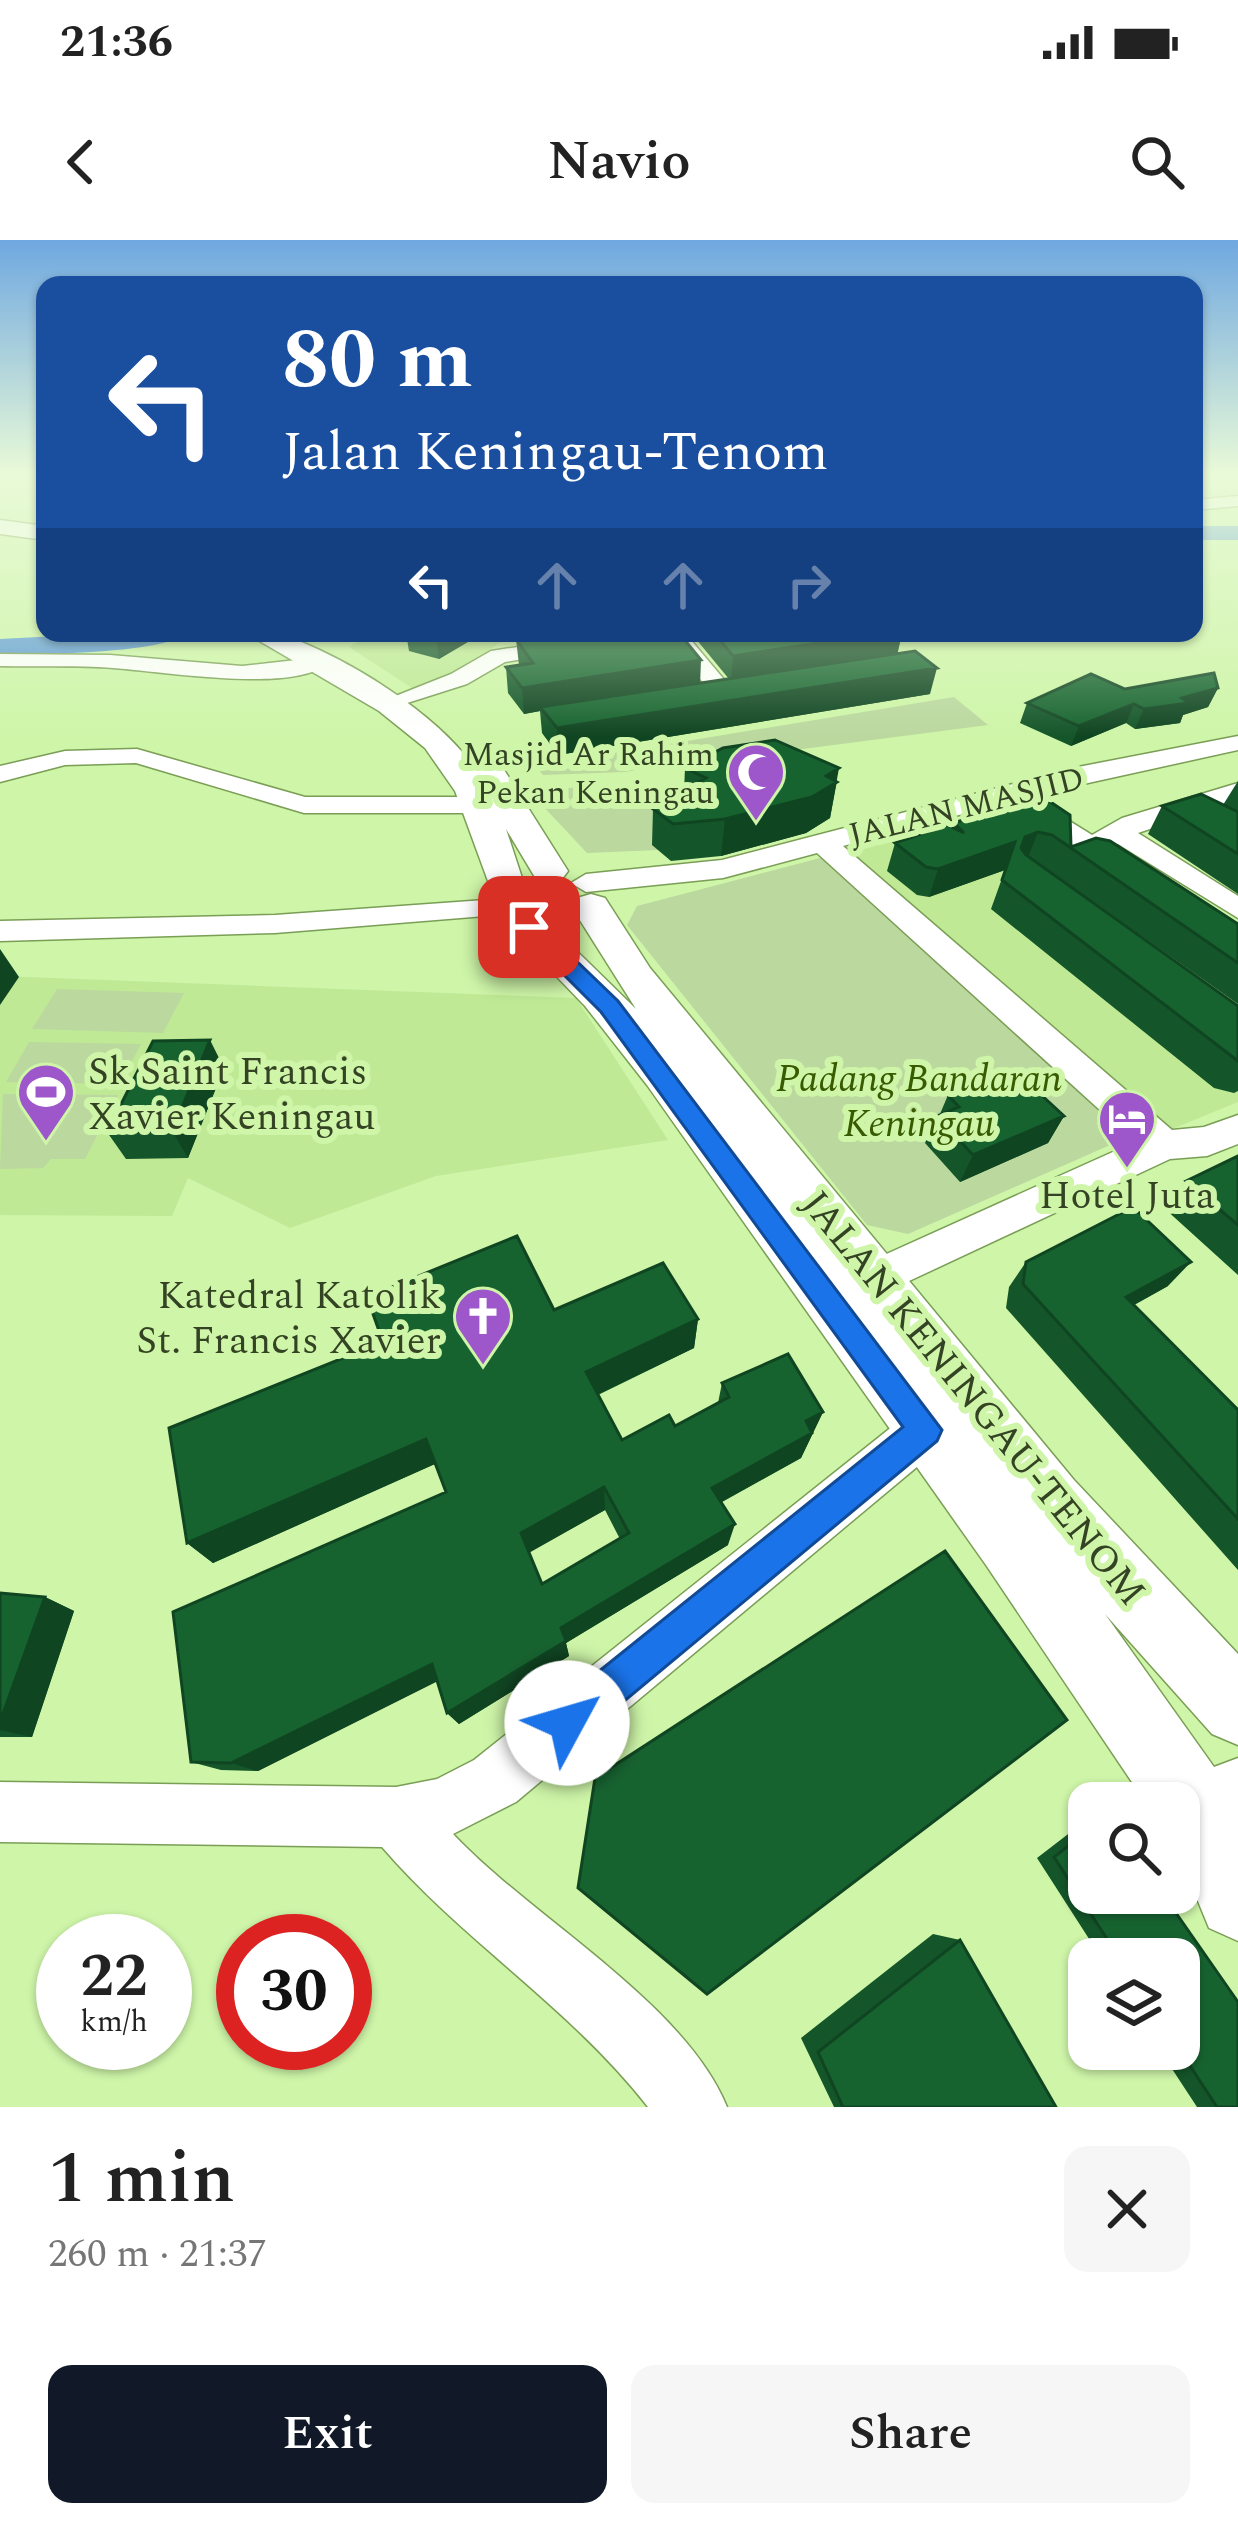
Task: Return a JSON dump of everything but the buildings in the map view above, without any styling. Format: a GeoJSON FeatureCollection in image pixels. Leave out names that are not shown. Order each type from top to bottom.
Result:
{"type":"FeatureCollection","features":[{"type":"Feature","properties":{"kind":"main road","name":"JALAN KENINGAU-TENOM"},"geometry":{"type":"LineString","coordinates":[[275,642],[422,729],[455,763],[477,805],[511,906],[609,1006],[1012,1542],[1234,1850]]}},
{"type":"Feature","properties":{"kind":"main road","name":"JALAN KENINGAU-TENOM"},"geometry":{"type":"LineString","coordinates":[[316,642],[464,740],[575,887],[635,978],[1051,1503],[1238,1708]]}},
{"type":"Feature","properties":{"kind":"main road"},"geometry":{"type":"LineString","coordinates":[[525,874],[575,887],[560,926],[511,906],[525,874]]}},
{"type":"Feature","properties":{"kind":"street"},"geometry":{"type":"LineString","coordinates":[[404,698],[459,679],[499,656],[591,642]]}},
{"type":"Feature","properties":{"kind":"street"},"geometry":{"type":"LineString","coordinates":[[682,642],[725,694]]}},
{"type":"Feature","properties":{"kind":"street"},"geometry":{"type":"LineString","coordinates":[[0,660],[110,661],[242,673],[314,664]]}},
{"type":"Feature","properties":{"kind":"street","name":"JALAN MASJID"},"geometry":{"type":"LineString","coordinates":[[575,887],[696,874],[1078,775],[1231,749]]}},
{"type":"Feature","properties":{"kind":"street"},"geometry":{"type":"LineString","coordinates":[[0,774],[65,758],[137,756],[304,805],[477,805]]}},
{"type":"Feature","properties":{"kind":"street"},"geometry":{"type":"LineString","coordinates":[[1088,845],[1121,834],[1132,824],[1238,791]]}},
{"type":"Feature","properties":{"kind":"street"},"geometry":{"type":"LineString","coordinates":[[1012,794],[1088,845],[1229,920]]}},
{"type":"Feature","properties":{"kind":"street"},"geometry":{"type":"LineString","coordinates":[[1188,807],[1221,826]]}},
{"type":"Feature","properties":{"kind":"street"},"geometry":{"type":"LineString","coordinates":[[1121,834],[1229,920]]}},
{"type":"Feature","properties":{"kind":"street"},"geometry":{"type":"LineString","coordinates":[[822,842],[1164,1145]]}},
{"type":"Feature","properties":{"kind":"street"},"geometry":{"type":"LineString","coordinates":[[0,932],[275,924],[511,906]]}},
{"type":"Feature","properties":{"kind":"street"},"geometry":{"type":"LineString","coordinates":[[877,1278],[1164,1145],[1207,1141],[1238,1130]]}},
{"type":"Feature","properties":{"kind":"street"},"geometry":{"type":"LineString","coordinates":[[0,1812],[396,1817],[443,1808],[495,1781],[925,1430]]}},
{"type":"Feature","properties":{"kind":"street"},"geometry":{"type":"LineString","coordinates":[[396,1817],[456,1882],[609,2011],[692,2107]]}},
{"type":"Feature","properties":{"kind":"shaded area"},"geometry":{"type":"Polygon","coordinates":[[[358,642],[501,642],[453,675],[412,688],[349,647],[358,642]]]}},
{"type":"Feature","properties":{"kind":"shaded area"},"geometry":{"type":"Polygon","coordinates":[[[1037,797],[1238,929],[1238,1102],[1172,1129],[848,850],[1037,797]]]}},
{"type":"Feature","properties":{"kind":"shaded area"},"geometry":{"type":"Polygon","coordinates":[[[0,976],[576,998],[668,1140],[436,1176],[290,1228],[188,1178],[172,1216],[0,1215],[0,976]]]}},
{"type":"Feature","properties":{"kind":"green space"},"geometry":{"type":"Polygon","coordinates":[[[954,697],[988,725],[624,772],[543,775],[536,766],[954,697]]]}},
{"type":"Feature","properties":{"kind":"green space"},"geometry":{"type":"Polygon","coordinates":[[[586,786],[612,792],[622,802],[681,789],[685,817],[657,850],[587,853],[543,806],[539,792],[586,786]]]}},
{"type":"Feature","properties":{"kind":"green space","name":"Padang Bandaran Keningau"},"geometry":{"type":"Polygon","coordinates":[[[824,857],[1135,1134],[908,1234],[867,1225],[627,925],[637,906],[824,857]]]}},
{"type":"Feature","properties":{"kind":"green space"},"geometry":{"type":"Polygon","coordinates":[[[57,989],[184,993],[163,1033],[32,1029],[57,989]]]}},
{"type":"Feature","properties":{"kind":"green space"},"geometry":{"type":"Polygon","coordinates":[[[29,1042],[141,1044],[120,1084],[6,1082],[29,1042]]]}},
{"type":"Feature","properties":{"kind":"green space","name":"Sk Saint Francis Xavier Keningau"},"geometry":{"type":"Polygon","coordinates":[[[3,1094],[118,1095],[85,1159],[51,1159],[43,1168],[0,1169],[3,1094]]]}},
{"type":"Feature","properties":{"kind":"waterway"},"geometry":{"type":"LineString","coordinates":[[0,647],[108,642]]}},
{"type":"Feature","properties":{"kind":"place","name":"Masjid Ar Rahim Pekan Keningau"},"geometry":{"type":"Point","coordinates":[756,823]}},
{"type":"Feature","properties":{"kind":"place","name":"Sk Saint Francis Xavier Keningau"},"geometry":{"type":"Point","coordinates":[46,1143]}},
{"type":"Feature","properties":{"kind":"place","name":"Hotel Juta"},"geometry":{"type":"Point","coordinates":[1127,1170]}},
{"type":"Feature","properties":{"kind":"place","name":"Katedral Katolik St. Francis Xavier"},"geometry":{"type":"Point","coordinates":[483,1367]}},
{"type":"Feature","properties":{"kind":"route"},"geometry":{"type":"LineString","coordinates":[[529,927],[560,952],[609,1006],[925,1430],[567,1723]]}}]}
